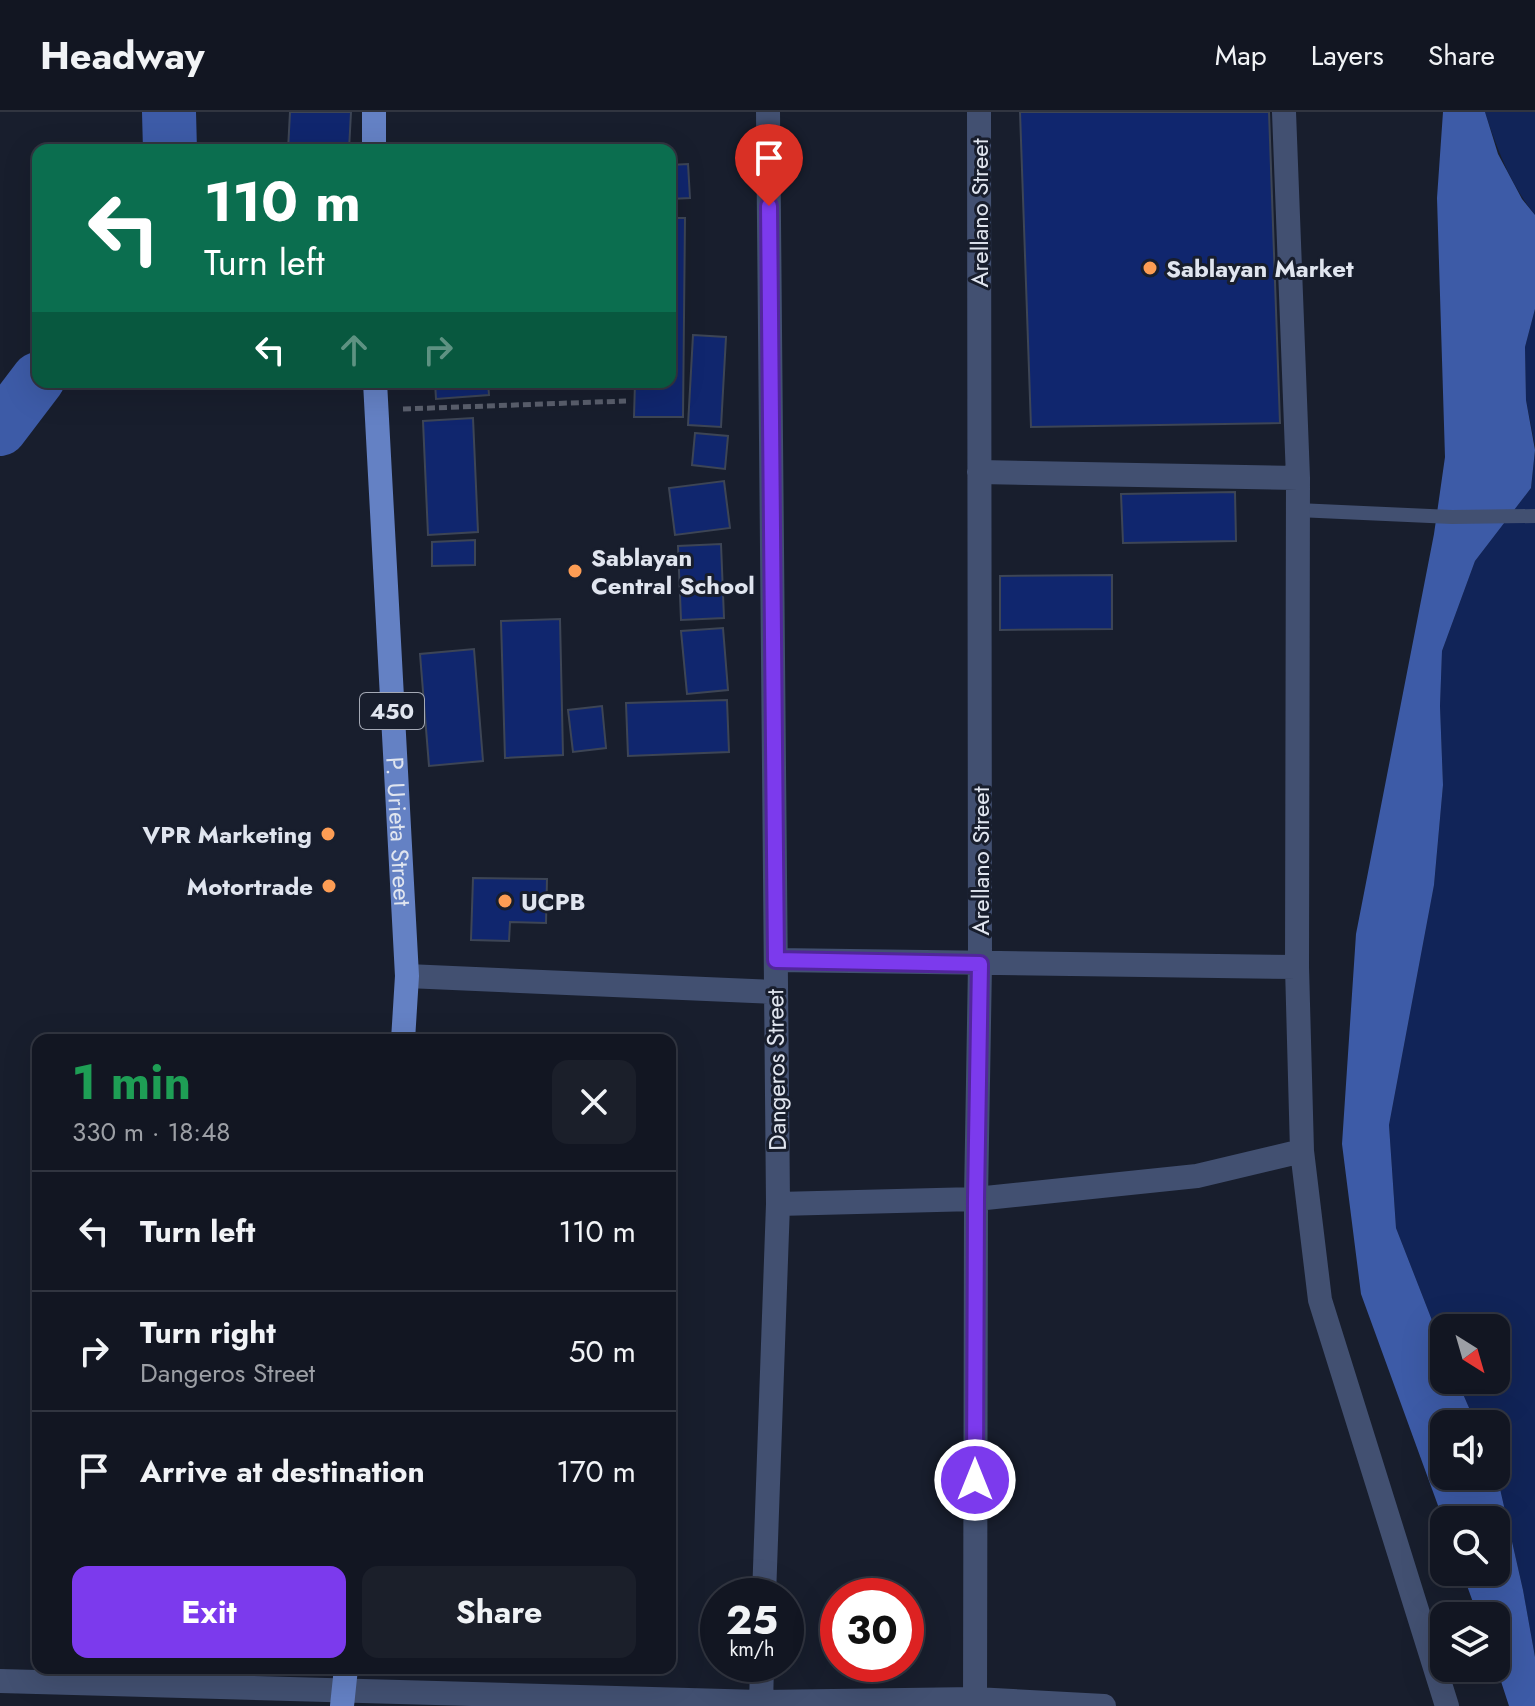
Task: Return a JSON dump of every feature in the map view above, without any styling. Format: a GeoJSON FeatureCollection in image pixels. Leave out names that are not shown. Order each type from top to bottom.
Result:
{"type":"FeatureCollection","features":[{"type":"Feature","properties":{"kind":"main road"},"geometry":{"type":"LineString","coordinates":[[374,112],[374,144]]}},
{"type":"Feature","properties":{"kind":"main road","name":"P. Urieta Street"},"geometry":{"type":"LineString","coordinates":[[375,388],[407,976],[403,1034]]}},
{"type":"Feature","properties":{"kind":"street","name":"Dangeros Street"},"geometry":{"type":"LineString","coordinates":[[765,1578],[778,1204],[768,112]]}},
{"type":"Feature","properties":{"kind":"street","name":"Arellano Street"},"geometry":{"type":"LineString","coordinates":[[975,1703],[976,1199],[980,964],[979,112]]}},
{"type":"Feature","properties":{"kind":"street"},"geometry":{"type":"LineString","coordinates":[[1284,112],[1298,478],[1297,967],[1302,1151],[1320,1300],[1447,1706]]}},
{"type":"Feature","properties":{"kind":"street"},"geometry":{"type":"LineString","coordinates":[[979,472],[1298,478]]}},
{"type":"Feature","properties":{"kind":"street"},"geometry":{"type":"LineString","coordinates":[[776,960],[1297,967]]}},
{"type":"Feature","properties":{"kind":"street"},"geometry":{"type":"LineString","coordinates":[[407,976],[774,992]]}},
{"type":"Feature","properties":{"kind":"street"},"geometry":{"type":"LineString","coordinates":[[778,1204],[976,1199],[1197,1176],[1302,1151]]}},
{"type":"Feature","properties":{"kind":"street"},"geometry":{"type":"LineString","coordinates":[[0,1681],[47,1695],[344,1688],[761,1704],[1104,1706]]}},
{"type":"Feature","properties":{"kind":"street"},"geometry":{"type":"LineString","coordinates":[[761,1704],[762,1682]]}},
{"type":"Feature","properties":{"kind":"lane"},"geometry":{"type":"LineString","coordinates":[[1297,510],[1452,517],[1535,516]]}},
{"type":"Feature","properties":{"kind":"path"},"geometry":{"type":"LineString","coordinates":[[375,410],[626,401]]}},
{"type":"Feature","properties":{"kind":"shaded area"},"geometry":{"type":"Polygon","coordinates":[[[1443,112],[1485,112],[1498,154],[1522,199],[1535,215],[1535,309],[1525,347],[1526,400],[1535,450],[1531,488],[1475,561],[1442,651],[1440,706],[1443,785],[1434,885],[1389,1125],[1396,1228],[1430,1315],[1430,1394],[1463,1394],[1470,1410],[1430,1410],[1430,1484],[1361,1294],[1342,1144],[1356,934],[1434,534],[1445,457],[1437,198],[1443,112]]]}},
{"type":"Feature","properties":{"kind":"shaded area"},"geometry":{"type":"Polygon","coordinates":[[[1485,112],[1535,112],[1535,215],[1505,166],[1485,112]]]}},
{"type":"Feature","properties":{"kind":"shaded area"},"geometry":{"type":"Polygon","coordinates":[[[1535,309],[1535,446],[1526,400],[1525,347],[1535,309]]]}},
{"type":"Feature","properties":{"kind":"shaded area"},"geometry":{"type":"Polygon","coordinates":[[[1535,450],[1535,1657],[1510,1533],[1510,1506],[1504,1506],[1500,1490],[1510,1490],[1510,1410],[1470,1410],[1463,1394],[1510,1394],[1510,1314],[1430,1315],[1396,1228],[1389,1125],[1434,885],[1443,785],[1440,706],[1442,651],[1475,561],[1531,488],[1535,450]]]}},
{"type":"Feature","properties":{"kind":"shaded area"},"geometry":{"type":"Polygon","coordinates":[[[1432,1490],[1500,1490],[1504,1506],[1438,1506],[1432,1490]]]}},
{"type":"Feature","properties":{"kind":"shaded area"},"geometry":{"type":"Polygon","coordinates":[[[1510,1533],[1535,1657],[1535,1706],[1509,1706],[1501,1682],[1510,1682],[1510,1602],[1473,1602],[1467,1586],[1510,1586],[1510,1533]]]}},
{"type":"Feature","properties":{"kind":"building"},"geometry":{"type":"Polygon","coordinates":[[[290,112],[351,112],[349,144],[288,144],[290,112]]]}},
{"type":"Feature","properties":{"kind":"building","name":"Sablayan Market"},"geometry":{"type":"Polygon","coordinates":[[[1020,112],[1269,112],[1280,423],[1031,427],[1020,112]]]}},
{"type":"Feature","properties":{"kind":"building"},"geometry":{"type":"Polygon","coordinates":[[[688,164],[690,198],[676,199],[676,165],[688,164]]]}},
{"type":"Feature","properties":{"kind":"building"},"geometry":{"type":"Polygon","coordinates":[[[676,218],[685,218],[683,417],[634,417],[635,388],[676,388],[676,218]]]}},
{"type":"Feature","properties":{"kind":"building"},"geometry":{"type":"Polygon","coordinates":[[[693,335],[726,337],[721,427],[688,425],[693,335]]]}},
{"type":"Feature","properties":{"kind":"building"},"geometry":{"type":"Polygon","coordinates":[[[435,388],[488,388],[489,395],[436,399],[435,388]]]}},
{"type":"Feature","properties":{"kind":"building"},"geometry":{"type":"Polygon","coordinates":[[[473,418],[478,532],[428,535],[423,421],[473,418]]]}},
{"type":"Feature","properties":{"kind":"building"},"geometry":{"type":"Polygon","coordinates":[[[695,433],[728,436],[725,469],[692,465],[695,433]]]}},
{"type":"Feature","properties":{"kind":"building"},"geometry":{"type":"Polygon","coordinates":[[[724,481],[730,528],[675,535],[669,488],[724,481]]]}},
{"type":"Feature","properties":{"kind":"building"},"geometry":{"type":"Polygon","coordinates":[[[1235,492],[1236,541],[1123,543],[1121,494],[1235,492]]]}},
{"type":"Feature","properties":{"kind":"building"},"geometry":{"type":"Polygon","coordinates":[[[475,540],[475,565],[432,566],[432,542],[475,540]]]}},
{"type":"Feature","properties":{"kind":"building"},"geometry":{"type":"Polygon","coordinates":[[[721,544],[724,618],[681,620],[678,546],[721,544]]]}},
{"type":"Feature","properties":{"kind":"building"},"geometry":{"type":"Polygon","coordinates":[[[1112,575],[1112,629],[1000,630],[1000,576],[1112,575]]]}},
{"type":"Feature","properties":{"kind":"building"},"geometry":{"type":"Polygon","coordinates":[[[560,619],[563,755],[505,758],[501,621],[560,619]]]}},
{"type":"Feature","properties":{"kind":"building"},"geometry":{"type":"Polygon","coordinates":[[[723,628],[728,690],[687,694],[681,631],[723,628]]]}},
{"type":"Feature","properties":{"kind":"building"},"geometry":{"type":"Polygon","coordinates":[[[474,649],[483,761],[429,766],[420,654],[474,649]]]}},
{"type":"Feature","properties":{"kind":"building"},"geometry":{"type":"Polygon","coordinates":[[[727,700],[729,752],[628,756],[626,703],[727,700]]]}},
{"type":"Feature","properties":{"kind":"building"},"geometry":{"type":"Polygon","coordinates":[[[602,706],[606,748],[573,752],[568,710],[602,706]]]}},
{"type":"Feature","properties":{"kind":"building"},"geometry":{"type":"Polygon","coordinates":[[[473,878],[547,879],[546,923],[510,922],[509,941],[471,940],[473,878]]]}},
{"type":"Feature","properties":{"kind":"waterway"},"geometry":{"type":"LineString","coordinates":[[169,112],[170,144]]}},
{"type":"Feature","properties":{"kind":"waterway"},"geometry":{"type":"LineString","coordinates":[[0,429],[32,387]]}},
{"type":"Feature","properties":{"kind":"place","name":"Sablayan Market"},"geometry":{"type":"Point","coordinates":[1150,268]}},
{"type":"Feature","properties":{"kind":"place","name":"Sablayan Central School"},"geometry":{"type":"Point","coordinates":[575,571]}},
{"type":"Feature","properties":{"kind":"place","name":"VPR Marketing"},"geometry":{"type":"Point","coordinates":[328,834]}},
{"type":"Feature","properties":{"kind":"place","name":"Motortrade"},"geometry":{"type":"Point","coordinates":[329,886]}},
{"type":"Feature","properties":{"kind":"place","name":"UCPB"},"geometry":{"type":"Point","coordinates":[505,901]}},
{"type":"Feature","properties":{"kind":"route"},"geometry":{"type":"LineString","coordinates":[[769,206],[776,960],[980,964],[975,1480]]}}]}
